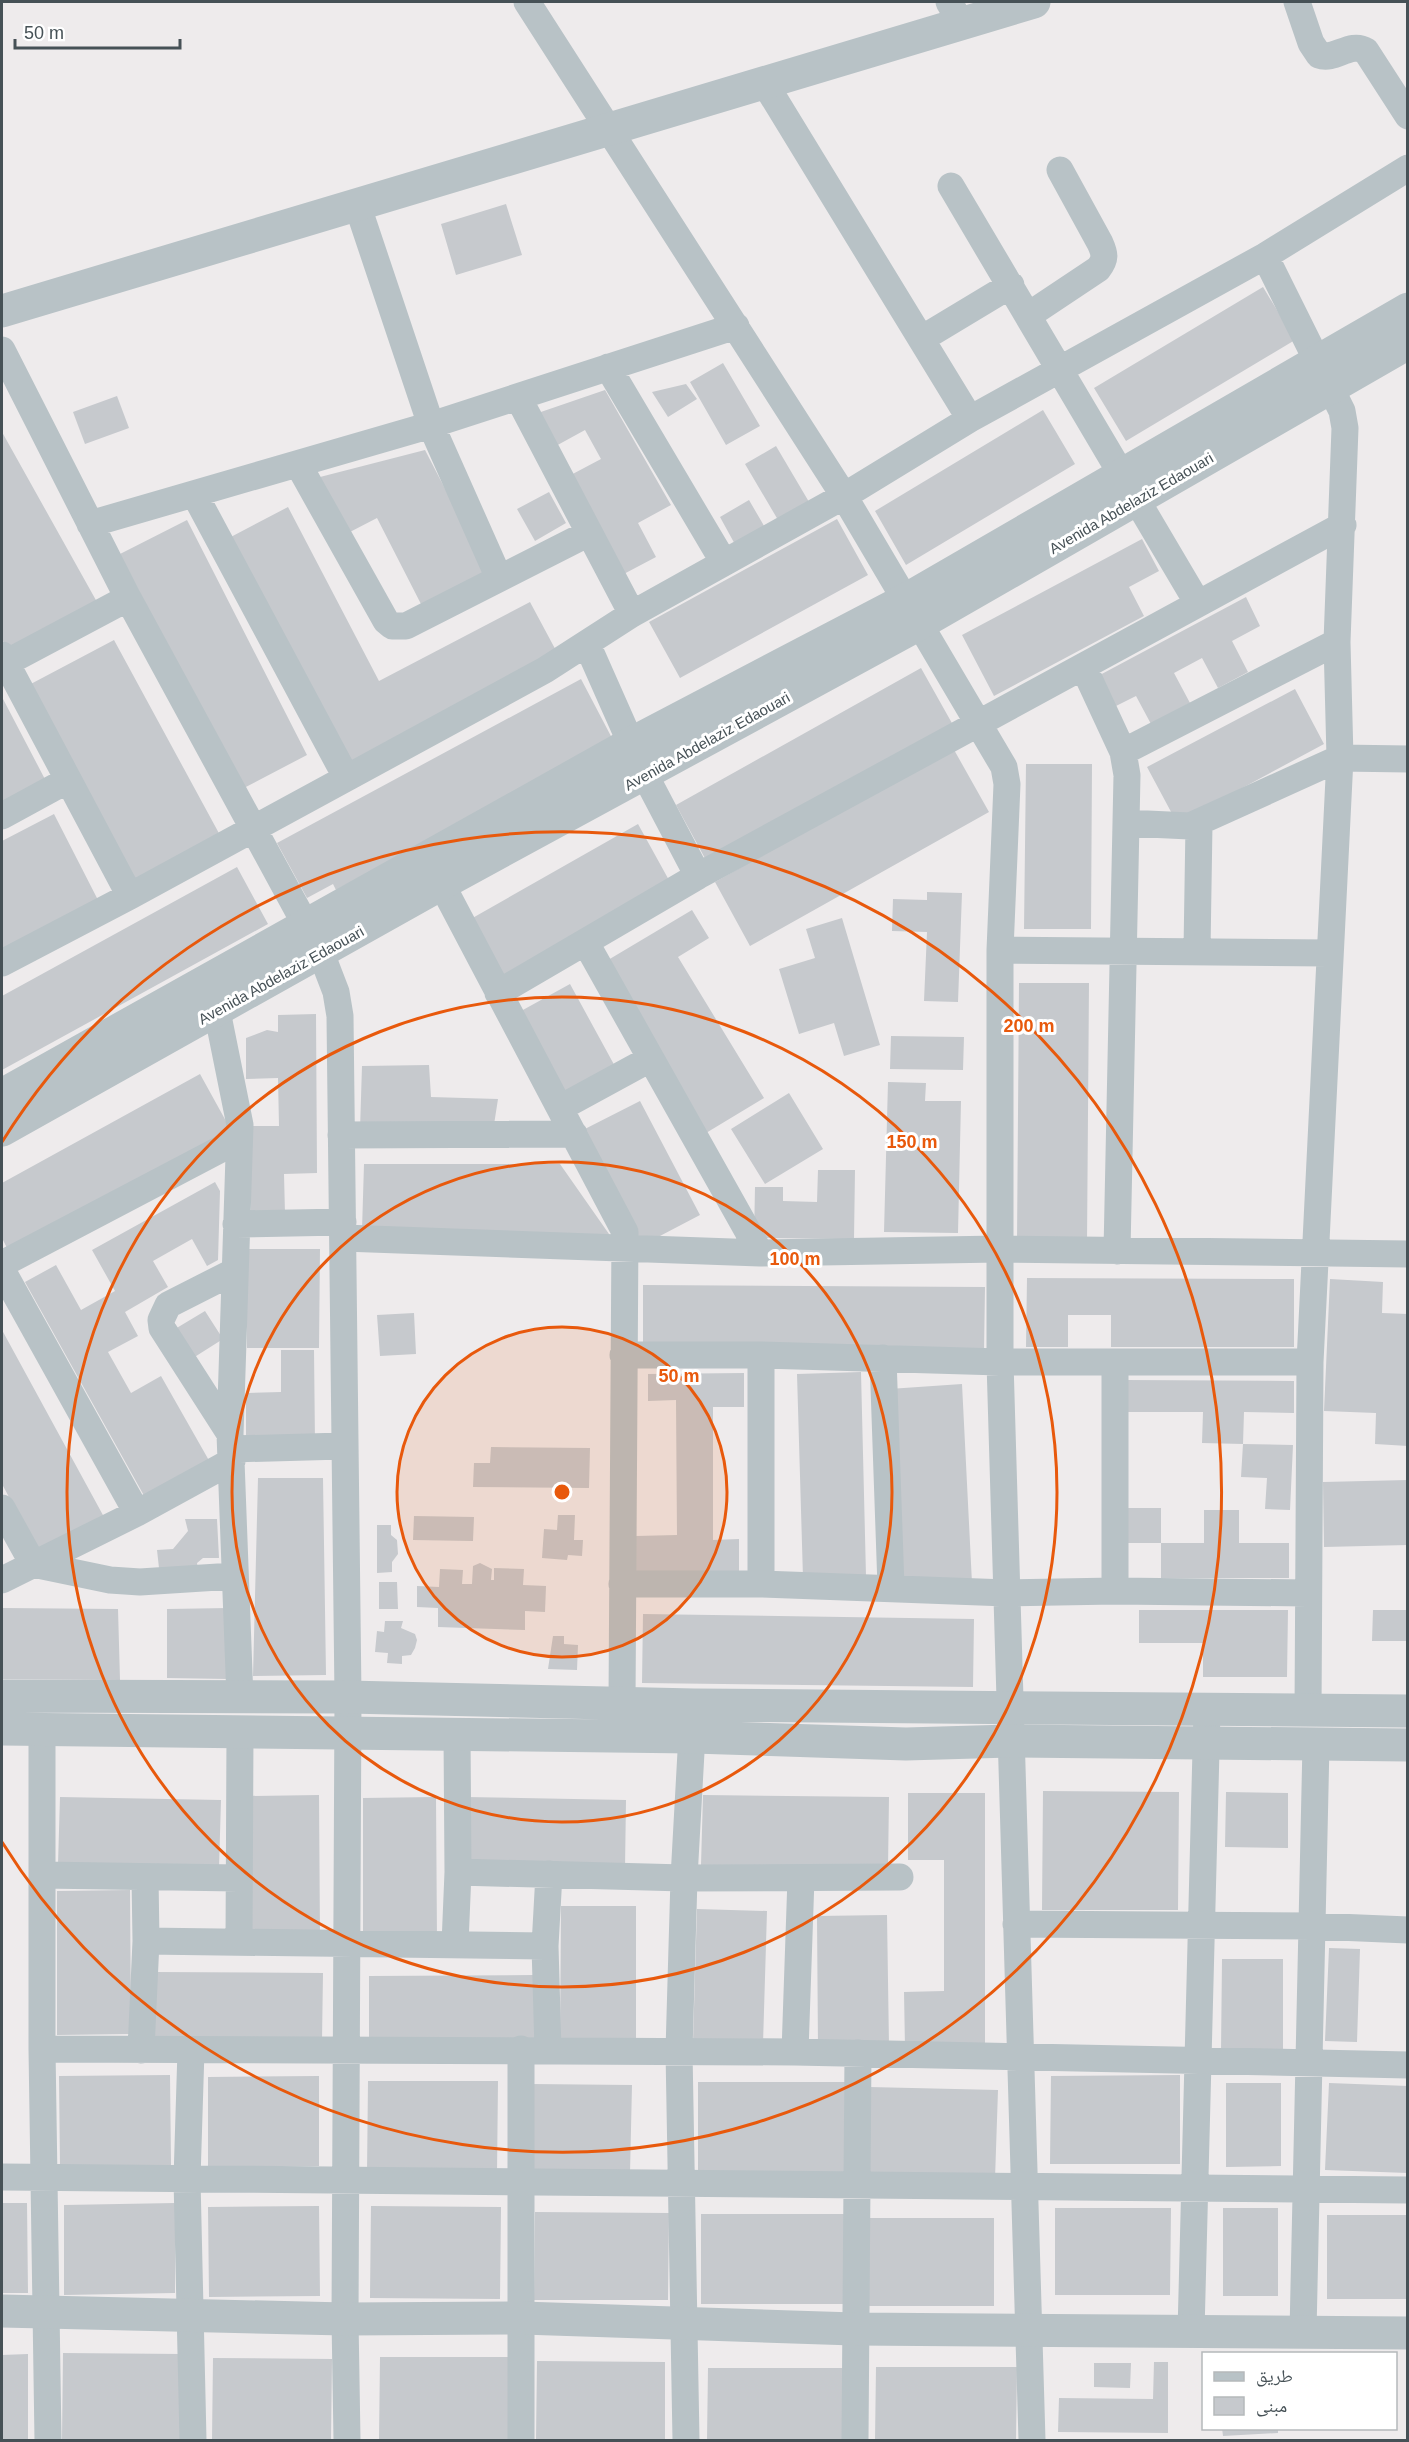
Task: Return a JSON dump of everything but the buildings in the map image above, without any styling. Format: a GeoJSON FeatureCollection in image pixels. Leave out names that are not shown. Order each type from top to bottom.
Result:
{"type":"FeatureCollection","features":[{"type":"Feature","properties":{"kind":"street"},"geometry":{"type":"LineString","coordinates":[[527,2],[844,496],[999,754],[1007,783],[1000,950],[1000,1362],[1011,1707],[1018,2056],[1032,2440]]}},
{"type":"Feature","properties":{"kind":"street"},"geometry":{"type":"LineString","coordinates":[[2,311],[764,82],[955,12],[1034,2]]}},
{"type":"Feature","properties":{"kind":"street"},"geometry":{"type":"LineString","coordinates":[[1297,2],[1311,43],[1318,55],[1330,56],[1355,48],[1366,51],[1407,116]]}},
{"type":"Feature","properties":{"kind":"street"},"geometry":{"type":"LineString","coordinates":[[764,82],[923,338],[970,419]]}},
{"type":"Feature","properties":{"kind":"street"},"geometry":{"type":"LineString","coordinates":[[2,963],[130,896],[587,644],[632,614],[723,561],[844,496],[970,419],[1264,256],[1407,168]]}},
{"type":"Feature","properties":{"kind":"street"},"geometry":{"type":"LineString","coordinates":[[1029,315],[1098,269],[1104,261],[1105,255],[1100,243],[1060,170]]}},
{"type":"Feature","properties":{"kind":"street"},"geometry":{"type":"LineString","coordinates":[[951,186],[1197,602]]}},
{"type":"Feature","properties":{"kind":"street"},"geometry":{"type":"LineString","coordinates":[[357,204],[431,425],[499,578]]}},
{"type":"Feature","properties":{"kind":"street"},"geometry":{"type":"LineString","coordinates":[[1264,256],[1345,418],[1343,525],[1337,642],[1340,758],[1328,953],[1310,1362],[1308,1712]]}},
{"type":"Feature","properties":{"kind":"street"},"geometry":{"type":"LineString","coordinates":[[923,338],[1011,285]]}},
{"type":"Feature","properties":{"kind":"street","name":"Avenida Abdelaziz Edaouari"},"geometry":{"type":"LineString","coordinates":[[435,871],[645,775],[914,611],[1324,375],[1407,309]]}},
{"type":"Feature","properties":{"kind":"street"},"geometry":{"type":"LineString","coordinates":[[90,524],[431,425],[736,326]]}},
{"type":"Feature","properties":{"kind":"street","name":"Avenida Abdelaziz Edaouari"},"geometry":{"type":"LineString","coordinates":[[1324,375],[1407,343]]}},
{"type":"Feature","properties":{"kind":"street"},"geometry":{"type":"LineString","coordinates":[[2,350],[128,598],[314,939],[336,992],[340,1016],[348,1697],[346,1731],[348,1944],[345,2048],[347,2440]]}},
{"type":"Feature","properties":{"kind":"street"},"geometry":{"type":"LineString","coordinates":[[608,367],[723,561]]}},
{"type":"Feature","properties":{"kind":"street"},"geometry":{"type":"LineString","coordinates":[[518,397],[632,614]]}},
{"type":"Feature","properties":{"kind":"street"},"geometry":{"type":"LineString","coordinates":[[298,464],[386,621],[392,626],[406,626],[589,533]]}},
{"type":"Feature","properties":{"kind":"street"},"geometry":{"type":"LineString","coordinates":[[195,495],[346,777]]}},
{"type":"Feature","properties":{"kind":"street"},"geometry":{"type":"LineString","coordinates":[[498,993],[698,876],[1084,668],[1197,602],[1343,525]]}},
{"type":"Feature","properties":{"kind":"street"},"geometry":{"type":"LineString","coordinates":[[128,598],[3,661],[130,896]]}},
{"type":"Feature","properties":{"kind":"street","name":"Avenida Abdelaziz Edaouari"},"geometry":{"type":"LineString","coordinates":[[2,1095],[314,939],[435,871],[632,743],[914,611]]}},
{"type":"Feature","properties":{"kind":"street"},"geometry":{"type":"LineString","coordinates":[[1123,752],[1337,642]]}},
{"type":"Feature","properties":{"kind":"street"},"geometry":{"type":"LineString","coordinates":[[587,644],[645,775],[698,876]]}},
{"type":"Feature","properties":{"kind":"street"},"geometry":{"type":"LineString","coordinates":[[1084,668],[1123,752],[1127,775],[1117,1251]]}},
{"type":"Feature","properties":{"kind":"street"},"geometry":{"type":"LineString","coordinates":[[1126,823],[1182,827],[1199,824],[1340,758],[1407,759]]}},
{"type":"Feature","properties":{"kind":"street"},"geometry":{"type":"LineString","coordinates":[[2,816],[68,780]]}},
{"type":"Feature","properties":{"kind":"street"},"geometry":{"type":"LineString","coordinates":[[1197,950],[1199,824]]}},
{"type":"Feature","properties":{"kind":"street"},"geometry":{"type":"LineString","coordinates":[[435,871],[622,1224],[626,1249],[623,1355],[622,1702]]}},
{"type":"Feature","properties":{"kind":"street","name":"Avenida Abdelaziz Edaouari"},"geometry":{"type":"LineString","coordinates":[[2,1130],[217,1011],[314,939]]}},
{"type":"Feature","properties":{"kind":"street"},"geometry":{"type":"LineString","coordinates":[[586,943],[760,1253]]}},
{"type":"Feature","properties":{"kind":"street"},"geometry":{"type":"LineString","coordinates":[[1000,950],[1122,949],[1328,953]]}},
{"type":"Feature","properties":{"kind":"street"},"geometry":{"type":"LineString","coordinates":[[217,1011],[239,1110],[231,1448],[240,1699]]}},
{"type":"Feature","properties":{"kind":"street"},"geometry":{"type":"LineString","coordinates":[[560,1108],[650,1059]]}},
{"type":"Feature","properties":{"kind":"street"},"geometry":{"type":"LineString","coordinates":[[341,1135],[573,1134]]}},
{"type":"Feature","properties":{"kind":"street"},"geometry":{"type":"LineString","coordinates":[[2,1264],[238,1140]]}},
{"type":"Feature","properties":{"kind":"street"},"geometry":{"type":"LineString","coordinates":[[236,1224],[626,1249],[760,1253],[999,1249],[1407,1254]]}},
{"type":"Feature","properties":{"kind":"street"},"geometry":{"type":"LineString","coordinates":[[2,1270],[137,1513]]}},
{"type":"Feature","properties":{"kind":"street"},"geometry":{"type":"LineString","coordinates":[[231,1448],[162,1328],[161,1320],[168,1305],[236,1271]]}},
{"type":"Feature","properties":{"kind":"street"},"geometry":{"type":"LineString","coordinates":[[623,1355],[761,1355],[1000,1362],[1310,1362]]}},
{"type":"Feature","properties":{"kind":"street"},"geometry":{"type":"LineString","coordinates":[[761,1355],[761,1584]]}},
{"type":"Feature","properties":{"kind":"street"},"geometry":{"type":"LineString","coordinates":[[883,1358],[891,1587]]}},
{"type":"Feature","properties":{"kind":"street"},"geometry":{"type":"LineString","coordinates":[[1115,1362],[1115,1591]]}},
{"type":"Feature","properties":{"kind":"street"},"geometry":{"type":"LineString","coordinates":[[2,1580],[137,1513],[231,1448],[344,1446]]}},
{"type":"Feature","properties":{"kind":"street"},"geometry":{"type":"LineString","coordinates":[[2,1508],[33,1564],[79,1576],[120,1581],[234,1576]]}},
{"type":"Feature","properties":{"kind":"street"},"geometry":{"type":"LineString","coordinates":[[622,1584],[891,1587],[1007,1593],[1115,1591],[1307,1593]]}},
{"type":"Feature","properties":{"kind":"street"},"geometry":{"type":"LineString","coordinates":[[2,1696],[240,1699],[348,1697],[694,1705],[1308,1712],[1407,1711]]}},
{"type":"Feature","properties":{"kind":"street"},"geometry":{"type":"LineString","coordinates":[[686,2440],[679,2051],[684,1878],[694,1705]]}},
{"type":"Feature","properties":{"kind":"street"},"geometry":{"type":"LineString","coordinates":[[1191,2332],[1207,1711]]}},
{"type":"Feature","properties":{"kind":"street"},"geometry":{"type":"LineString","coordinates":[[2,1729],[240,1733],[346,1731],[693,1737],[906,1744],[1010,1741],[1407,1745]]}},
{"type":"Feature","properties":{"kind":"street"},"geometry":{"type":"LineString","coordinates":[[42,1731],[42,2049],[46,2177],[48,2440]]}},
{"type":"Feature","properties":{"kind":"street"},"geometry":{"type":"LineString","coordinates":[[239,1942],[240,1733]]}},
{"type":"Feature","properties":{"kind":"street"},"geometry":{"type":"LineString","coordinates":[[455,1944],[458,1872],[457,1734]]}},
{"type":"Feature","properties":{"kind":"street"},"geometry":{"type":"LineString","coordinates":[[1303,2332],[1307,2064],[1313,1926],[1316,1744]]}},
{"type":"Feature","properties":{"kind":"street"},"geometry":{"type":"LineString","coordinates":[[458,1872],[684,1878],[900,1877]]}},
{"type":"Feature","properties":{"kind":"street"},"geometry":{"type":"LineString","coordinates":[[548,2050],[545,1946],[549,1874]]}},
{"type":"Feature","properties":{"kind":"street"},"geometry":{"type":"LineString","coordinates":[[42,1875],[238,1878]]}},
{"type":"Feature","properties":{"kind":"street"},"geometry":{"type":"LineString","coordinates":[[141,2050],[146,1941],[145,1877]]}},
{"type":"Feature","properties":{"kind":"street"},"geometry":{"type":"LineString","coordinates":[[795,2052],[801,1878]]}},
{"type":"Feature","properties":{"kind":"street"},"geometry":{"type":"LineString","coordinates":[[1016,1924],[1313,1926],[1407,1930]]}},
{"type":"Feature","properties":{"kind":"street"},"geometry":{"type":"LineString","coordinates":[[146,1941],[545,1946]]}},
{"type":"Feature","properties":{"kind":"street"},"geometry":{"type":"LineString","coordinates":[[42,2049],[345,2048],[795,2052],[1407,2065]]}},
{"type":"Feature","properties":{"kind":"street"},"geometry":{"type":"LineString","coordinates":[[521,2049],[521,2440]]}},
{"type":"Feature","properties":{"kind":"street"},"geometry":{"type":"LineString","coordinates":[[191,2050],[187,2179],[192,2315],[193,2440]]}},
{"type":"Feature","properties":{"kind":"street"},"geometry":{"type":"LineString","coordinates":[[855,2440],[855,2185],[858,2053]]}},
{"type":"Feature","properties":{"kind":"street"},"geometry":{"type":"LineString","coordinates":[[2,2177],[1407,2190]]}},
{"type":"Feature","properties":{"kind":"street"},"geometry":{"type":"LineString","coordinates":[[2,2311],[345,2319],[522,2318],[854,2329],[1407,2333]]}}]}
